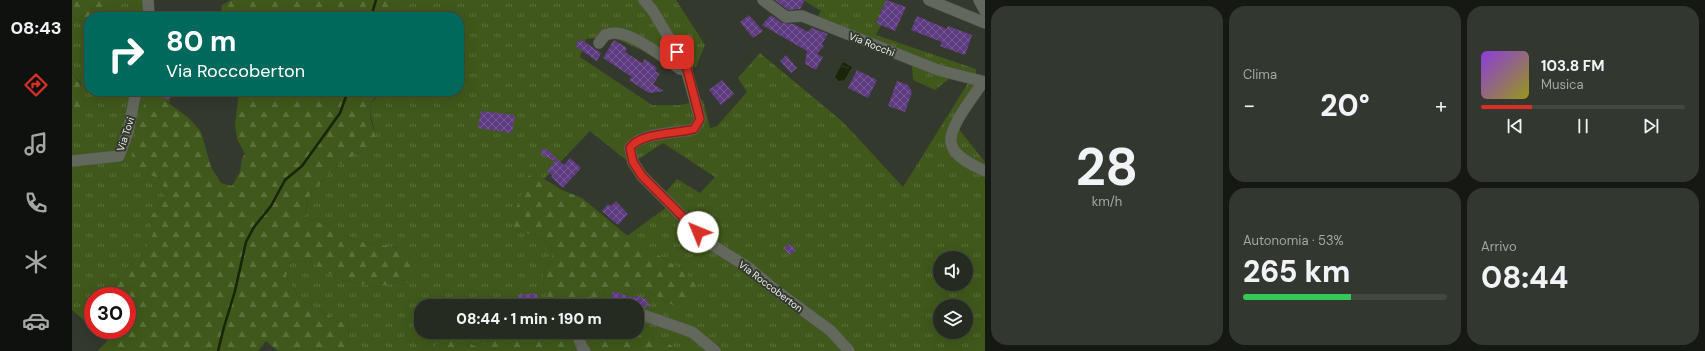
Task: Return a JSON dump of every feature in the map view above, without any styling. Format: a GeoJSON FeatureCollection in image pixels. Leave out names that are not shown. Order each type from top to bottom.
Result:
{"type":"FeatureCollection","features":[{"type":"Feature","properties":{"kind":"street"},"geometry":{"type":"LineString","coordinates":[[148,0],[149,12]]}},
{"type":"Feature","properties":{"kind":"street","name":"Via Roccoberton"},"geometry":{"type":"LineString","coordinates":[[644,0],[687,69],[700,119],[694,129],[644,138],[633,143],[630,148],[633,162],[642,176],[709,243],[749,268],[774,289],[831,331],[849,351]]}},
{"type":"Feature","properties":{"kind":"street","name":"Via Rocchi"},"geometry":{"type":"LineString","coordinates":[[763,0],[786,17],[802,16],[938,70],[984,82]]}},
{"type":"Feature","properties":{"kind":"street"},"geometry":{"type":"LineString","coordinates":[[929,0],[985,23]]}},
{"type":"Feature","properties":{"kind":"street"},"geometry":{"type":"LineString","coordinates":[[979,0],[985,11]]}},
{"type":"Feature","properties":{"kind":"street"},"geometry":{"type":"LineString","coordinates":[[600,43],[605,35],[614,33],[625,35],[645,45],[680,69],[687,69]]}},
{"type":"Feature","properties":{"kind":"street"},"geometry":{"type":"LineString","coordinates":[[984,82],[953,129],[950,143],[958,156],[985,171]]}},
{"type":"Feature","properties":{"kind":"street","name":"Via Tovi"},"geometry":{"type":"LineString","coordinates":[[72,161],[119,156],[128,132],[135,96]]}},
{"type":"Feature","properties":{"kind":"street"},"geometry":{"type":"LineString","coordinates":[[644,315],[692,332],[715,351]]}},
{"type":"Feature","properties":{"kind":"street"},"geometry":{"type":"LineString","coordinates":[[578,339],[582,350]]}},
{"type":"Feature","properties":{"kind":"green space"},"geometry":{"type":"Polygon","coordinates":[[[72,0],[112,0],[119,12],[84,12],[84,22],[72,17],[72,0]]]}},
{"type":"Feature","properties":{"kind":"green space"},"geometry":{"type":"Polygon","coordinates":[[[112,0],[145,0],[149,12],[119,12],[112,0]]]}},
{"type":"Feature","properties":{"kind":"green space"},"geometry":{"type":"Polygon","coordinates":[[[231,0],[401,0],[407,12],[221,12],[222,5],[231,0]]]}},
{"type":"Feature","properties":{"kind":"green space"},"geometry":{"type":"Polygon","coordinates":[[[401,0],[676,0],[705,45],[696,67],[673,69],[641,50],[612,37],[586,39],[580,57],[652,105],[680,105],[703,100],[710,128],[717,126],[747,92],[738,78],[760,53],[843,122],[903,187],[968,83],[950,78],[935,90],[913,80],[912,65],[836,27],[818,16],[821,11],[803,0],[886,0],[876,22],[881,25],[876,35],[976,69],[976,87],[954,123],[985,162],[985,351],[678,351],[659,337],[644,332],[644,299],[601,299],[605,288],[616,284],[651,293],[676,307],[684,271],[627,236],[671,204],[666,192],[677,179],[700,193],[715,177],[663,143],[631,164],[590,131],[544,179],[536,174],[514,229],[540,238],[550,247],[552,252],[551,259],[543,277],[543,283],[548,299],[414,299],[414,339],[441,339],[432,351],[345,351],[347,348],[349,324],[331,317],[299,297],[286,276],[291,262],[309,261],[341,280],[378,287],[404,280],[397,248],[356,241],[325,224],[313,222],[305,217],[308,199],[318,185],[338,165],[364,149],[376,137],[370,112],[371,104],[377,96],[464,96],[464,12],[407,12],[401,0]]]}},
{"type":"Feature","properties":{"kind":"green space"},"geometry":{"type":"Polygon","coordinates":[[[72,17],[84,22],[84,96],[168,96],[170,103],[162,98],[144,174],[160,178],[164,190],[161,204],[150,217],[153,234],[144,253],[131,264],[113,287],[84,287],[84,320],[72,310],[72,109],[80,109],[81,83],[72,72],[72,17]]]}},
{"type":"Feature","properties":{"kind":"green space"},"geometry":{"type":"Polygon","coordinates":[[[72,72],[82,89],[83,98],[80,109],[72,109],[72,72]]]}},
{"type":"Feature","properties":{"kind":"green space"},"geometry":{"type":"Polygon","coordinates":[[[238,96],[377,96],[371,104],[370,109],[370,115],[376,137],[364,149],[338,165],[318,185],[308,199],[305,217],[313,222],[322,223],[329,226],[354,240],[392,247],[406,253],[417,267],[409,284],[404,280],[378,287],[341,280],[309,261],[291,262],[286,276],[299,297],[331,317],[349,324],[347,349],[345,351],[278,351],[266,341],[258,351],[98,351],[107,339],[136,339],[136,287],[113,287],[131,264],[144,252],[153,234],[150,217],[161,204],[164,195],[163,185],[160,178],[144,174],[135,167],[132,155],[139,116],[145,103],[162,98],[190,119],[201,132],[211,167],[221,183],[232,186],[240,172],[242,158],[245,154],[237,139],[235,125],[238,96]]]}},
{"type":"Feature","properties":{"kind":"green space"},"geometry":{"type":"Polygon","coordinates":[[[536,174],[562,190],[582,198],[629,237],[684,271],[696,285],[690,305],[676,307],[651,293],[616,284],[605,288],[601,299],[548,299],[543,283],[543,277],[551,259],[552,252],[550,247],[540,238],[514,229],[514,214],[528,176],[536,174]]]}},
{"type":"Feature","properties":{"kind":"green space"},"geometry":{"type":"Polygon","coordinates":[[[644,332],[659,337],[678,351],[432,351],[441,339],[467,339],[470,343],[476,346],[485,344],[491,339],[644,339],[644,332]]]}},
{"type":"Feature","properties":{"kind":"green space"},"geometry":{"type":"Polygon","coordinates":[[[467,339],[491,339],[485,344],[479,346],[473,345],[467,339]]]}},
{"type":"Feature","properties":{"kind":"water"},"geometry":{"type":"Polygon","coordinates":[[[843,62],[852,67],[844,81],[839,81],[835,77],[843,62]]]}},
{"type":"Feature","properties":{"kind":"building"},"geometry":{"type":"Polygon","coordinates":[[[775,0],[805,0],[800,9],[788,10],[775,0]]]}},
{"type":"Feature","properties":{"kind":"building"},"geometry":{"type":"Polygon","coordinates":[[[886,0],[906,7],[895,31],[876,23],[886,0]]]}},
{"type":"Feature","properties":{"kind":"building"},"geometry":{"type":"Polygon","coordinates":[[[749,15],[763,31],[753,38],[740,22],[749,15]]]}},
{"type":"Feature","properties":{"kind":"building"},"geometry":{"type":"Polygon","coordinates":[[[771,15],[782,23],[794,24],[808,32],[812,28],[828,34],[822,44],[824,46],[817,54],[823,57],[816,70],[805,64],[807,51],[762,25],[771,15]]]}},
{"type":"Feature","properties":{"kind":"building"},"geometry":{"type":"Polygon","coordinates":[[[917,16],[947,29],[948,26],[972,35],[965,55],[940,46],[942,42],[911,30],[917,16]]]}},
{"type":"Feature","properties":{"kind":"building"},"geometry":{"type":"Polygon","coordinates":[[[580,39],[601,53],[597,61],[575,46],[580,39]]]}},
{"type":"Feature","properties":{"kind":"building"},"geometry":{"type":"Polygon","coordinates":[[[614,40],[627,48],[625,52],[642,63],[645,59],[657,68],[655,71],[660,74],[653,84],[664,91],[649,93],[629,80],[632,77],[603,58],[614,40]]]}},
{"type":"Feature","properties":{"kind":"building"},"geometry":{"type":"Polygon","coordinates":[[[786,55],[797,68],[791,73],[780,61],[786,55]]]}},
{"type":"Feature","properties":{"kind":"building"},"geometry":{"type":"Polygon","coordinates":[[[857,70],[877,80],[868,98],[848,88],[857,70]]]}},
{"type":"Feature","properties":{"kind":"building"},"geometry":{"type":"Polygon","coordinates":[[[722,80],[734,94],[721,105],[709,90],[722,80]]]}},
{"type":"Feature","properties":{"kind":"building"},"geometry":{"type":"Polygon","coordinates":[[[897,81],[908,85],[912,92],[905,112],[888,106],[897,81]]]}},
{"type":"Feature","properties":{"kind":"building"},"geometry":{"type":"Polygon","coordinates":[[[162,96],[170,96],[170,99],[162,98],[162,96]]]}},
{"type":"Feature","properties":{"kind":"building"},"geometry":{"type":"Polygon","coordinates":[[[481,111],[515,115],[512,133],[478,128],[481,111]]]}},
{"type":"Feature","properties":{"kind":"building"},"geometry":{"type":"Polygon","coordinates":[[[543,148],[548,150],[564,165],[570,158],[581,168],[563,188],[547,171],[555,161],[540,154],[543,148]]]}},
{"type":"Feature","properties":{"kind":"building"},"geometry":{"type":"Polygon","coordinates":[[[616,201],[628,214],[618,225],[602,211],[608,204],[611,206],[616,201]]]}},
{"type":"Feature","properties":{"kind":"building"},"geometry":{"type":"Polygon","coordinates":[[[790,244],[796,250],[790,255],[783,248],[790,244]]]}},
{"type":"Feature","properties":{"kind":"building"},"geometry":{"type":"Polygon","coordinates":[[[613,291],[634,298],[635,295],[648,300],[647,303],[652,306],[646,306],[644,308],[644,299],[611,298],[613,291]]]}},
{"type":"Feature","properties":{"kind":"building"},"geometry":{"type":"Polygon","coordinates":[[[537,293],[537,299],[518,299],[518,295],[537,293]]]}},
{"type":"Feature","properties":{"kind":"waterway"},"geometry":{"type":"LineString","coordinates":[[372,12],[376,0]]}},
{"type":"Feature","properties":{"kind":"waterway"},"geometry":{"type":"LineString","coordinates":[[218,351],[235,291],[246,242],[254,227],[271,206],[285,180],[302,166],[340,113],[346,96]]}},
{"type":"Feature","properties":{"kind":"route"},"geometry":{"type":"LineString","coordinates":[[677,52],[687,69],[700,119],[694,129],[644,138],[633,143],[630,148],[633,162],[642,176],[698,232]]}}]}
